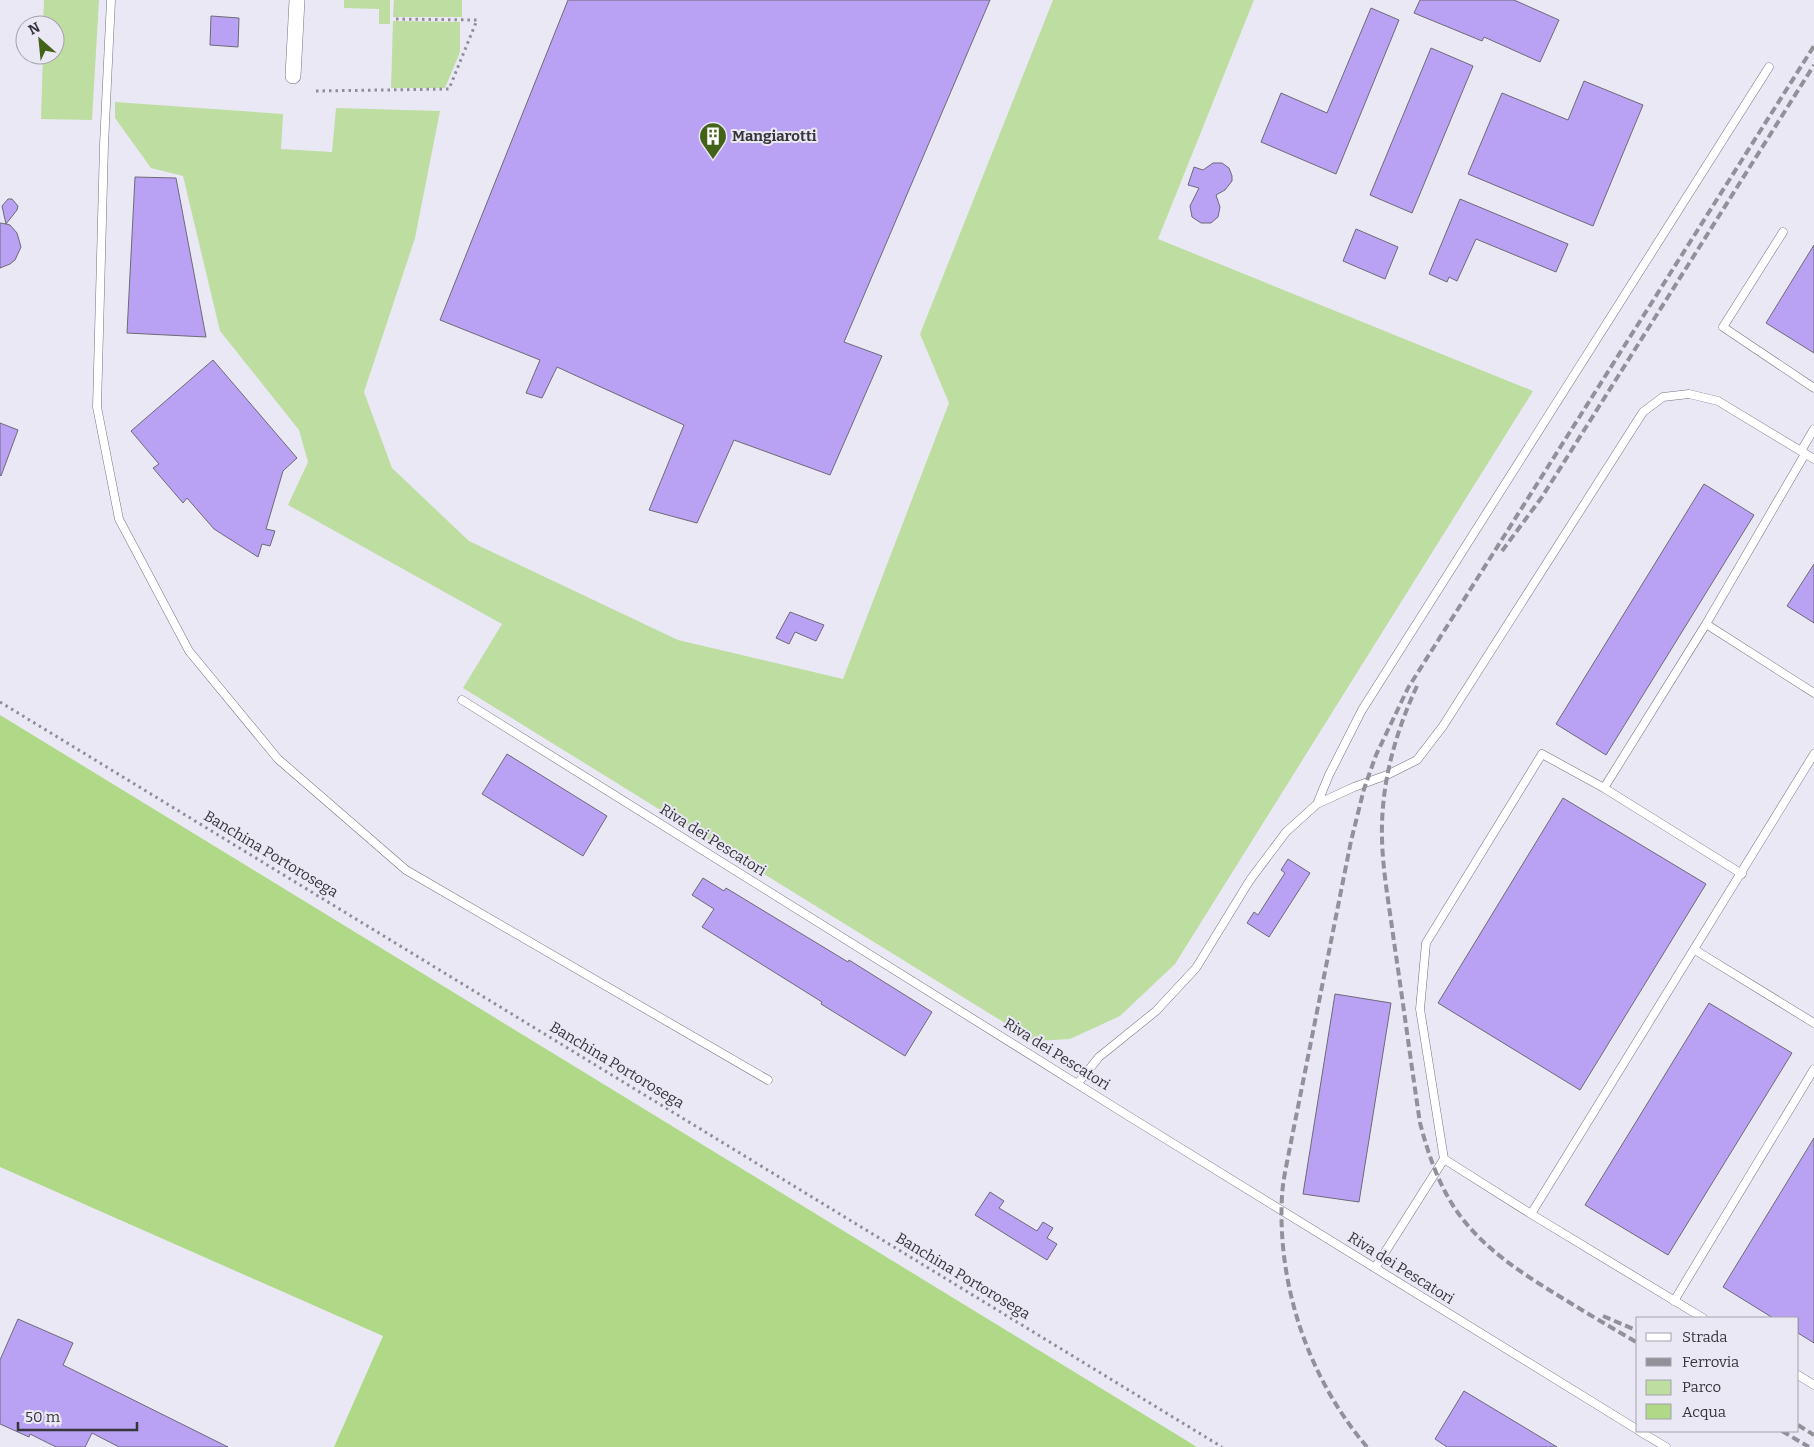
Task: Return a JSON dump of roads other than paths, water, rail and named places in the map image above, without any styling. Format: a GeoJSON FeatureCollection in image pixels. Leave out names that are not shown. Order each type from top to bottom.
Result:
{"type":"FeatureCollection","features":[{"type":"Feature","properties":{"kind":"street"},"geometry":{"type":"LineString","coordinates":[[293,76],[297,0]]}},
{"type":"Feature","properties":{"kind":"lane"},"geometry":{"type":"LineString","coordinates":[[111,0],[104,145],[97,406],[119,519],[189,652],[278,759],[406,870],[768,1080]]}},
{"type":"Feature","properties":{"kind":"lane"},"geometry":{"type":"LineString","coordinates":[[1317,804],[1329,775],[1362,710],[1769,67]]}},
{"type":"Feature","properties":{"kind":"lane"},"geometry":{"type":"LineString","coordinates":[[1783,232],[1722,327],[1814,388]]}},
{"type":"Feature","properties":{"kind":"lane"},"geometry":{"type":"LineString","coordinates":[[1078,1083],[1099,1057],[1156,1011],[1196,968],[1250,880],[1286,832],[1317,804],[1418,760],[1443,726],[1643,412],[1663,397],[1689,394],[1718,401],[1814,459]]}},
{"type":"Feature","properties":{"kind":"lane"},"geometry":{"type":"LineString","coordinates":[[1604,788],[1706,624],[1803,452],[1814,429]]}},
{"type":"Feature","properties":{"kind":"lane"},"geometry":{"type":"LineString","coordinates":[[1706,624],[1814,693]]}},
{"type":"Feature","properties":{"kind":"lane","name":"Riva dei Pescatori"},"geometry":{"type":"LineString","coordinates":[[462,700],[1636,1429]]}},
{"type":"Feature","properties":{"kind":"lane"},"geometry":{"type":"LineString","coordinates":[[1375,1268],[1444,1159],[1420,1009],[1426,944],[1542,754],[1604,788],[1742,874]]}},
{"type":"Feature","properties":{"kind":"lane"},"geometry":{"type":"LineString","coordinates":[[1531,1214],[1742,874],[1814,754]]}},
{"type":"Feature","properties":{"kind":"lane"},"geometry":{"type":"LineString","coordinates":[[1695,950],[1814,1023]]}},
{"type":"Feature","properties":{"kind":"lane"},"geometry":{"type":"LineString","coordinates":[[1674,1301],[1814,1069]]}},
{"type":"Feature","properties":{"kind":"lane"},"geometry":{"type":"LineString","coordinates":[[1444,1159],[1701,1317]]}},
{"type":"Feature","properties":{"kind":"lane"},"geometry":{"type":"LineString","coordinates":[[1799,1376],[1814,1385]]}},
{"type":"Feature","properties":{"kind":"lane","name":"Riva dei Pescatori"},"geometry":{"type":"LineString","coordinates":[[1641,1432],[1666,1447]]}},
{"type":"Feature","properties":{"kind":"water"},"geometry":{"type":"Polygon","coordinates":[[[0,715],[1197,1447],[334,1447],[383,1336],[0,1167],[0,715]]]}},
{"type":"Feature","properties":{"kind":"railway"},"geometry":{"type":"LineString","coordinates":[[1367,1447],[1346,1420],[1313,1361],[1291,1297],[1285,1264],[1282,1230],[1282,1196],[1285,1171],[1351,841],[1364,789],[1376,755],[1408,688],[1814,46]]}},
{"type":"Feature","properties":{"kind":"railway"},"geometry":{"type":"LineString","coordinates":[[1502,551],[1542,497],[1814,65]]}},
{"type":"Feature","properties":{"kind":"railway"},"geometry":{"type":"LineString","coordinates":[[1417,686],[1403,719],[1392,753],[1385,789],[1382,840],[1386,884],[1420,1123],[1427,1148],[1447,1195],[1461,1217],[1482,1241],[1532,1279],[1636,1342]]}},
{"type":"Feature","properties":{"kind":"railway"},"geometry":{"type":"LineString","coordinates":[[1603,1316],[1636,1330]]}},
{"type":"Feature","properties":{"kind":"railway"},"geometry":{"type":"LineString","coordinates":[[1799,1426],[1814,1435]]}},
{"type":"Feature","properties":{"kind":"railway"},"geometry":{"type":"LineString","coordinates":[[1784,1432],[1809,1447]]}},
{"type":"Feature","properties":{"kind":"place","name":"Mangiarotti"},"geometry":{"type":"Point","coordinates":[713,160]}}]}
